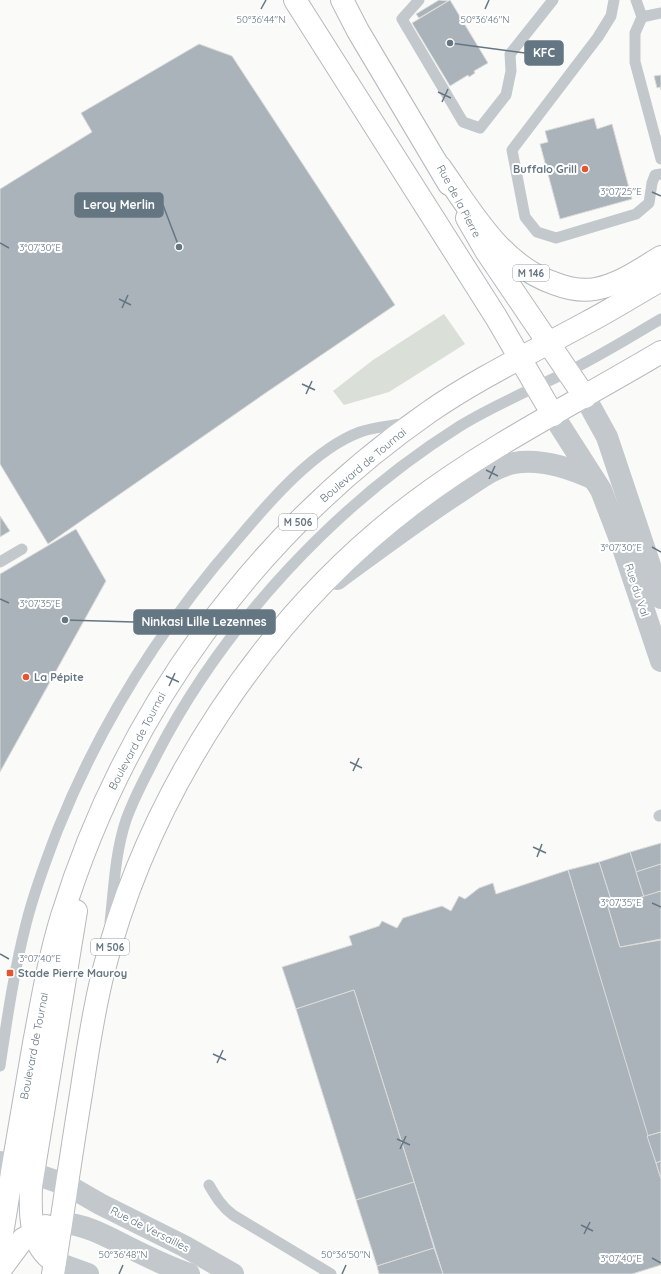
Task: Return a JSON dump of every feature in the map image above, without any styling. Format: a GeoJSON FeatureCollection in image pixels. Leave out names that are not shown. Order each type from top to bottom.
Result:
{"type":"FeatureCollection","features":[{"type":"Feature","properties":{"kind":"main road"},"geometry":{"type":"LineString","coordinates":[[295,0],[520,358],[553,415]]}},
{"type":"Feature","properties":{"kind":"main road","name":"Rue de la Pierre"},"geometry":{"type":"LineString","coordinates":[[342,0],[382,72],[440,167],[486,251],[585,397]]}},
{"type":"Feature","properties":{"kind":"main road","name":"M 146"},"geometry":{"type":"LineString","coordinates":[[440,167],[499,246],[523,267],[550,282],[578,289],[596,289],[622,280],[661,257]]}},
{"type":"Feature","properties":{"kind":"main road","name":"Boulevard de Tournai"},"geometry":{"type":"LineString","coordinates":[[0,1246],[4,1162],[21,1111],[50,962],[62,915],[91,835],[120,770],[147,720],[191,649],[227,600],[258,564],[320,500],[368,458],[416,422],[458,394],[661,280]]}},
{"type":"Feature","properties":{"kind":"main road"},"geometry":{"type":"LineString","coordinates":[[585,397],[661,352]]}},
{"type":"Feature","properties":{"kind":"main road","name":"M 506"},"geometry":{"type":"LineString","coordinates":[[54,1268],[88,1049],[104,970],[113,936],[138,870],[185,770],[223,708],[248,673],[306,602],[359,549],[414,503],[476,460],[585,397]]}},
{"type":"Feature","properties":{"kind":"main road","name":"M 506"},"geometry":{"type":"LineString","coordinates":[[54,1268],[42,1251],[33,1232],[30,1214],[33,1174],[76,914],[91,835]]}},
{"type":"Feature","properties":{"kind":"main road"},"geometry":{"type":"LineString","coordinates":[[0,1270],[23,1239],[33,1232],[61,1223]]}},
{"type":"Feature","properties":{"kind":"street","name":"Rue du Val"},"geometry":{"type":"LineString","coordinates":[[585,397],[607,437],[661,598]]}},
{"type":"Feature","properties":{"kind":"street","name":"Rue du Val"},"geometry":{"type":"LineString","coordinates":[[553,415],[594,479],[608,507],[661,661]]}},
{"type":"Feature","properties":{"kind":"street","name":"M 506"},"geometry":{"type":"LineString","coordinates":[[306,602],[442,503],[492,470],[516,463],[536,463],[566,468],[594,479]]}},
{"type":"Feature","properties":{"kind":"street","name":"Rue de Versailles"},"geometry":{"type":"LineString","coordinates":[[4,1162],[33,1174],[67,1185],[100,1204],[184,1246],[233,1274]]}},
{"type":"Feature","properties":{"kind":"street"},"geometry":{"type":"LineString","coordinates":[[61,1223],[72,1224],[96,1231],[166,1266],[190,1274]]}},
{"type":"Feature","properties":{"kind":"street"},"geometry":{"type":"LineString","coordinates":[[54,1268],[88,1274]]}},
{"type":"Feature","properties":{"kind":"lane"},"geometry":{"type":"LineString","coordinates":[[419,0],[402,18],[463,122],[480,128],[506,95],[511,71],[510,54],[553,0]]}},
{"type":"Feature","properties":{"kind":"lane"},"geometry":{"type":"LineString","coordinates":[[614,0],[611,16],[598,37],[512,150],[525,217],[537,232],[556,238],[636,214],[649,203],[652,183],[655,175],[661,174]]}},
{"type":"Feature","properties":{"kind":"lane"},"geometry":{"type":"LineString","coordinates":[[636,0],[642,17],[635,33],[635,62],[661,160]]}},
{"type":"Feature","properties":{"kind":"lane"},"geometry":{"type":"LineString","coordinates":[[642,17],[661,13]]}},
{"type":"Feature","properties":{"kind":"lane"},"geometry":{"type":"LineString","coordinates":[[104,970],[116,866],[126,821],[141,786],[164,740],[195,688],[258,604],[297,561],[386,479],[461,426],[536,386],[568,372],[661,319]]}},
{"type":"Feature","properties":{"kind":"lane"},"geometry":{"type":"LineString","coordinates":[[0,1066],[21,947],[42,872],[90,755],[110,717],[145,659],[180,608],[220,558],[265,509],[313,461],[342,440],[361,432],[416,422]]}},
{"type":"Feature","properties":{"kind":"lane"},"geometry":{"type":"LineString","coordinates":[[0,562],[22,549]]}},
{"type":"Feature","properties":{"kind":"lane"},"geometry":{"type":"LineString","coordinates":[[209,1185],[216,1198],[233,1216],[331,1274]]}},
{"type":"Feature","properties":{"kind":"shaded area"},"geometry":{"type":"Polygon","coordinates":[[[444,314],[465,344],[389,392],[344,405],[333,391],[373,360],[444,314]]]}},
{"type":"Feature","properties":{"kind":"building"},"geometry":{"type":"Polygon","coordinates":[[[439,0],[448,1],[419,18],[416,14],[439,0]]]}},
{"type":"Feature","properties":{"kind":"building"},"geometry":{"type":"Polygon","coordinates":[[[450,0],[488,63],[474,71],[475,73],[469,77],[468,75],[450,86],[412,23],[450,0]]]}},
{"type":"Feature","properties":{"kind":"building"},"geometry":{"type":"Polygon","coordinates":[[[199,44],[232,56],[395,305],[48,544],[0,464],[0,189],[92,132],[81,113],[199,44]]]}},
{"type":"Feature","properties":{"kind":"building"},"geometry":{"type":"Polygon","coordinates":[[[661,75],[661,90],[660,87],[657,88],[654,76],[661,75]]]}},
{"type":"Feature","properties":{"kind":"building","name":"Buffalo Grill"},"geometry":{"type":"Polygon","coordinates":[[[594,118],[597,129],[612,124],[632,199],[560,219],[540,144],[548,142],[545,131],[594,118]]]}},
{"type":"Feature","properties":{"kind":"building"},"geometry":{"type":"Polygon","coordinates":[[[0,516],[10,531],[0,537],[0,516]]]}},
{"type":"Feature","properties":{"kind":"building","name":"La Pépite"},"geometry":{"type":"Polygon","coordinates":[[[76,529],[106,581],[0,772],[0,574],[76,529]]]}},
{"type":"Feature","properties":{"kind":"building"},"geometry":{"type":"Polygon","coordinates":[[[661,843],[661,864],[636,872],[630,852],[661,843]]]}},
{"type":"Feature","properties":{"kind":"building"},"geometry":{"type":"Polygon","coordinates":[[[630,852],[644,897],[613,906],[599,862],[630,852]]]}},
{"type":"Feature","properties":{"kind":"building"},"geometry":{"type":"Polygon","coordinates":[[[599,862],[613,906],[608,907],[620,947],[661,940],[661,1132],[647,1136],[568,870],[599,862]]]}},
{"type":"Feature","properties":{"kind":"building"},"geometry":{"type":"Polygon","coordinates":[[[661,864],[661,891],[644,897],[636,872],[661,864]]]}},
{"type":"Feature","properties":{"kind":"building"},"geometry":{"type":"Polygon","coordinates":[[[568,870],[661,1179],[661,1265],[632,1274],[443,1274],[354,990],[296,1009],[282,967],[352,945],[349,936],[379,926],[382,921],[397,928],[403,918],[442,906],[451,911],[459,896],[465,899],[479,888],[493,883],[496,894],[568,870]]]}},
{"type":"Feature","properties":{"kind":"building"},"geometry":{"type":"Polygon","coordinates":[[[661,891],[661,939],[620,947],[608,907],[661,891]]]}},
{"type":"Feature","properties":{"kind":"building"},"geometry":{"type":"Polygon","coordinates":[[[354,990],[414,1182],[356,1200],[296,1009],[354,990]]]}},
{"type":"Feature","properties":{"kind":"building"},"geometry":{"type":"Polygon","coordinates":[[[661,1132],[661,1161],[656,1163],[647,1136],[661,1132]]]}},
{"type":"Feature","properties":{"kind":"building"},"geometry":{"type":"Polygon","coordinates":[[[661,1161],[661,1179],[656,1163],[661,1161]]]}},
{"type":"Feature","properties":{"kind":"building"},"geometry":{"type":"Polygon","coordinates":[[[414,1182],[434,1248],[377,1266],[356,1200],[414,1182]]]}},
{"type":"Feature","properties":{"kind":"building"},"geometry":{"type":"Polygon","coordinates":[[[434,1248],[443,1274],[379,1274],[377,1266],[434,1248]]]}},
{"type":"Feature","properties":{"kind":"place","name":"KFC"},"geometry":{"type":"Point","coordinates":[450,43]}},
{"type":"Feature","properties":{"kind":"place","name":"Buffalo Grill"},"geometry":{"type":"Point","coordinates":[585,169]}},
{"type":"Feature","properties":{"kind":"place","name":"Leroy Merlin"},"geometry":{"type":"Point","coordinates":[179,247]}},
{"type":"Feature","properties":{"kind":"place","name":"Ninkasi Lille Lezennes"},"geometry":{"type":"Point","coordinates":[65,620]}},
{"type":"Feature","properties":{"kind":"place","name":"La Pépite"},"geometry":{"type":"Point","coordinates":[26,677]}},
{"type":"Feature","properties":{"kind":"place","name":"Stade Pierre Mauroy"},"geometry":{"type":"Point","coordinates":[10,973]}}]}
